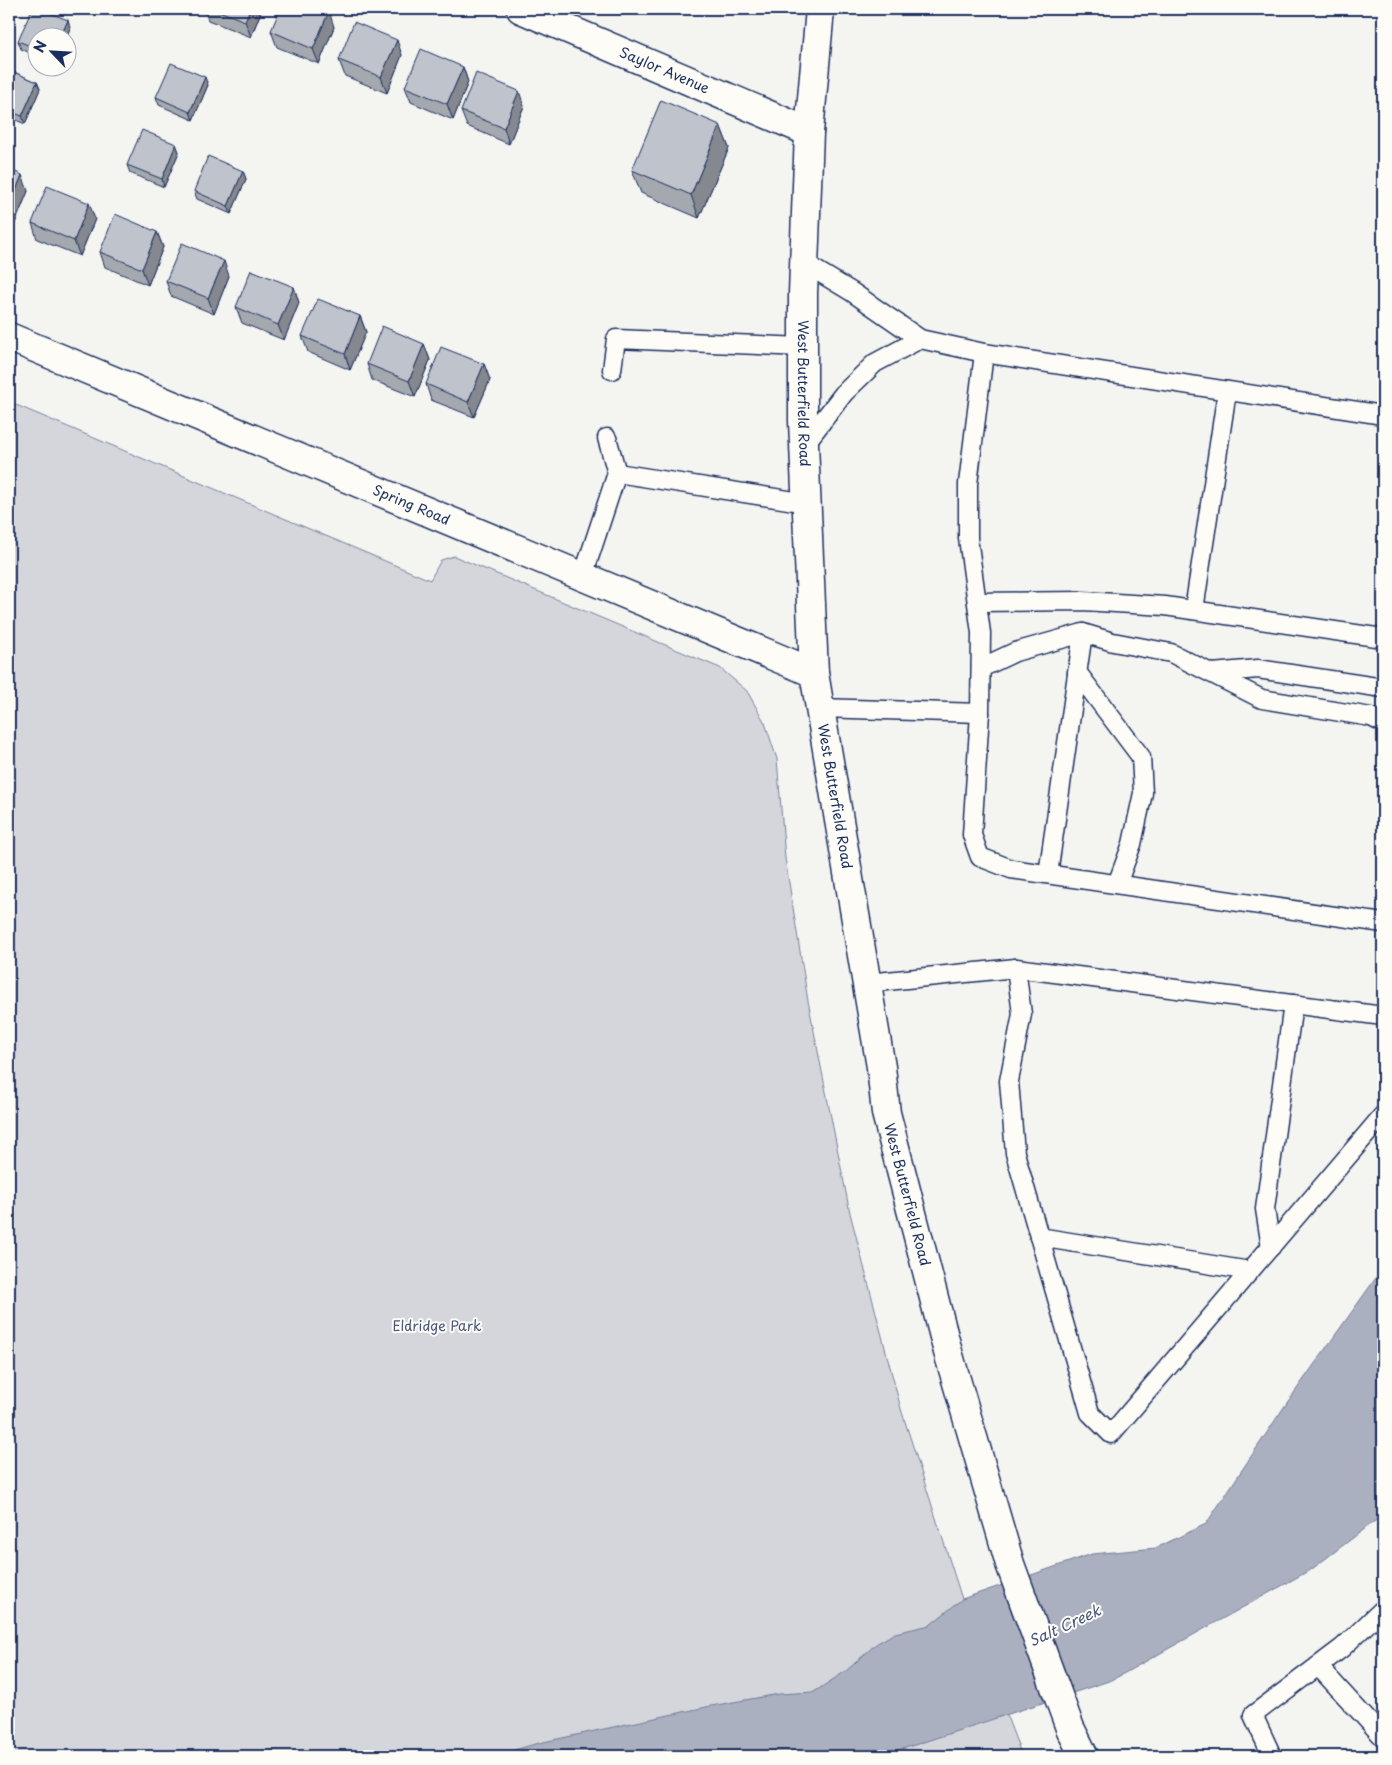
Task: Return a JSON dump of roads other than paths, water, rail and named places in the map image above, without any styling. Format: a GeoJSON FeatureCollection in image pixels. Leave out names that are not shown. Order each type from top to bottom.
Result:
{"type":"FeatureCollection","features":[{"type":"Feature","properties":{"kind":"main road","name":"Saylor Avenue"},"geometry":{"type":"LineString","coordinates":[[521,9],[809,132]]}},
{"type":"Feature","properties":{"kind":"main road","name":"West Butterfield Road"},"geometry":{"type":"LineString","coordinates":[[820,9],[809,132],[803,347],[804,445],[814,673],[881,1067],[886,1113],[948,1352],[1010,1564],[1070,1728],[1084,1756]]}},
{"type":"Feature","properties":{"kind":"main road","name":"Spring Road"},"geometry":{"type":"LineString","coordinates":[[9,337],[814,673]]}},
{"type":"Feature","properties":{"kind":"lane"},"geometry":{"type":"LineString","coordinates":[[804,263],[852,292],[920,339],[984,353],[1383,415]]}},
{"type":"Feature","properties":{"kind":"lane"},"geometry":{"type":"LineString","coordinates":[[612,370],[616,339],[803,347]]}},
{"type":"Feature","properties":{"kind":"lane"},"geometry":{"type":"LineString","coordinates":[[804,445],[844,393],[875,363],[920,339]]}},
{"type":"Feature","properties":{"kind":"lane"},"geometry":{"type":"LineString","coordinates":[[984,353],[968,484],[968,538],[981,633],[980,712],[972,835],[980,857],[1011,869],[1383,923]]}},
{"type":"Feature","properties":{"kind":"lane"},"geometry":{"type":"LineString","coordinates":[[1194,610],[1227,391]]}},
{"type":"Feature","properties":{"kind":"lane"},"geometry":{"type":"LineString","coordinates":[[583,576],[616,473],[607,438]]}},
{"type":"Feature","properties":{"kind":"lane"},"geometry":{"type":"LineString","coordinates":[[616,473],[807,503]]}},
{"type":"Feature","properties":{"kind":"lane"},"geometry":{"type":"LineString","coordinates":[[977,602],[1083,601],[1165,606],[1383,638]]}},
{"type":"Feature","properties":{"kind":"lane"},"geometry":{"type":"LineString","coordinates":[[981,668],[1015,652],[1083,633],[1113,642],[1171,653],[1262,699],[1371,717],[1383,723]]}},
{"type":"Feature","properties":{"kind":"lane"},"geometry":{"type":"LineString","coordinates":[[1048,874],[1083,633]]}},
{"type":"Feature","properties":{"kind":"lane"},"geometry":{"type":"LineString","coordinates":[[1212,674],[1258,669],[1383,688]]}},
{"type":"Feature","properties":{"kind":"lane"},"geometry":{"type":"LineString","coordinates":[[1077,672],[1141,757],[1143,792],[1132,844],[1117,884]]}},
{"type":"Feature","properties":{"kind":"lane"},"geometry":{"type":"LineString","coordinates":[[820,708],[980,712]]}},
{"type":"Feature","properties":{"kind":"lane"},"geometry":{"type":"LineString","coordinates":[[867,983],[1016,968],[1383,1016]]}},
{"type":"Feature","properties":{"kind":"lane"},"geometry":{"type":"LineString","coordinates":[[1016,968],[1022,1014],[1009,1081],[1015,1153],[1090,1413],[1111,1434],[1383,1115]]}},
{"type":"Feature","properties":{"kind":"lane"},"geometry":{"type":"LineString","coordinates":[[1271,1247],[1264,1209],[1293,1004]]}},
{"type":"Feature","properties":{"kind":"lane"},"geometry":{"type":"LineString","coordinates":[[1039,1237],[1250,1272]]}},
{"type":"Feature","properties":{"kind":"lane"},"geometry":{"type":"LineString","coordinates":[[1272,1756],[1253,1715],[1342,1648],[1383,1609]]}},
{"type":"Feature","properties":{"kind":"lane"},"geometry":{"type":"LineString","coordinates":[[1318,1666],[1383,1737]]}},
{"type":"Feature","properties":{"kind":"water","name":"Salt Creek"},"geometry":{"type":"Polygon","coordinates":[[[1383,1268],[1383,1515],[1312,1569],[1112,1680],[881,1756],[493,1756],[539,1743],[711,1706],[779,1694],[814,1692],[846,1671],[876,1644],[895,1633],[930,1625],[962,1599],[1092,1554],[1156,1548],[1206,1524],[1284,1407],[1383,1268]]]}},
{"type":"Feature","properties":{"kind":"park label","name":"Eldridge Park"},"geometry":{"type":"Point","coordinates":[437,1326]}}]}
